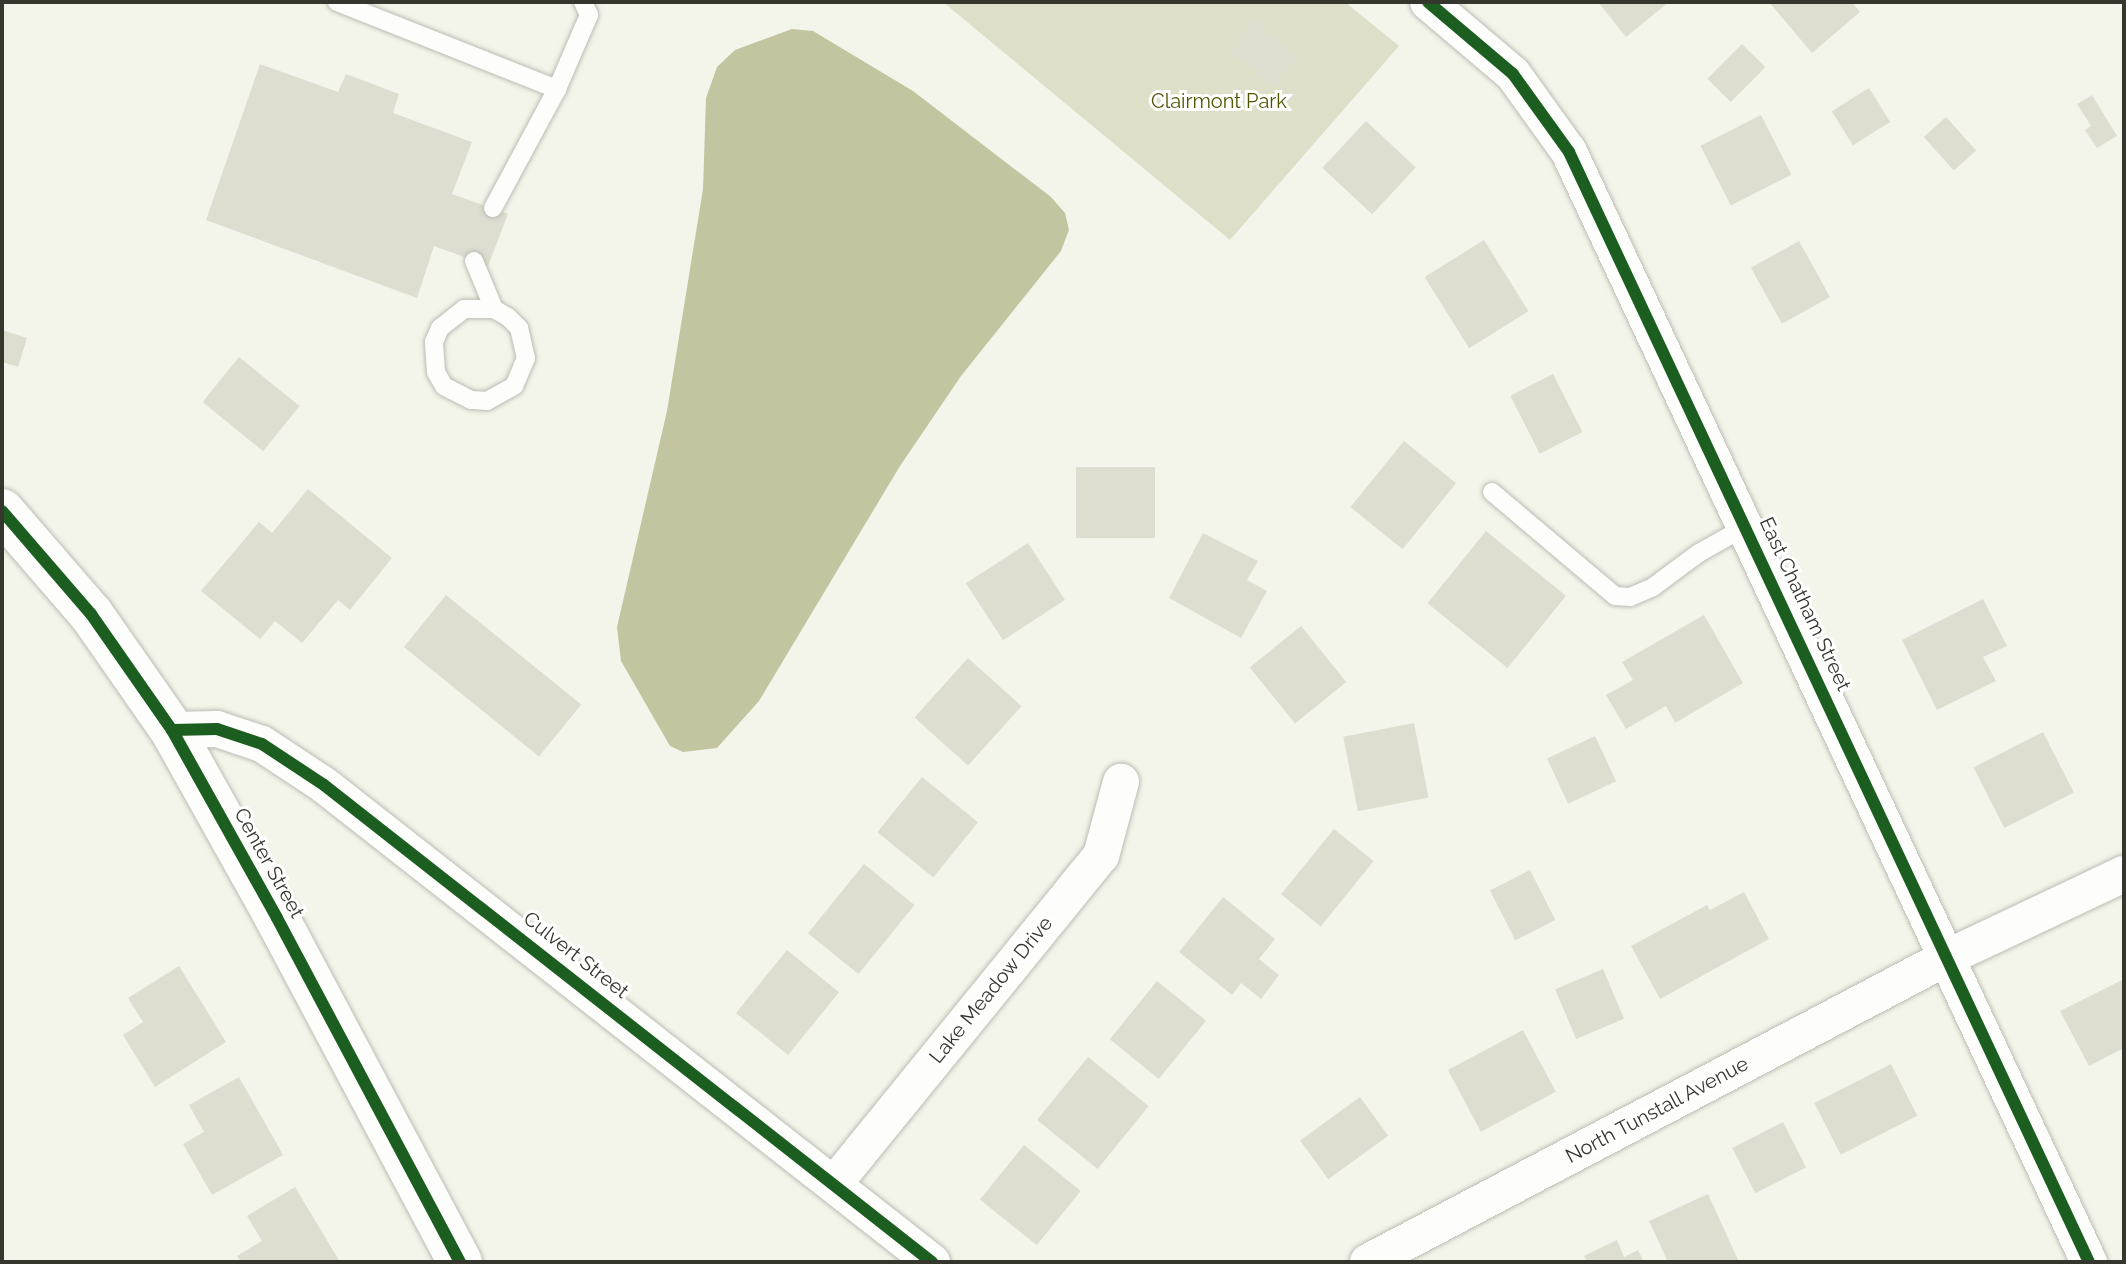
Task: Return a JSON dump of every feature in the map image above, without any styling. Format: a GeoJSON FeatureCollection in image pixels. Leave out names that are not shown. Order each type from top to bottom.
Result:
{"type":"FeatureCollection","features":[{"type":"Feature","properties":{"kind":"main road","name":"Center Street"},"geometry":{"type":"LineString","coordinates":[[2,511],[91,614],[172,730],[277,918],[460,1262]]}},
{"type":"Feature","properties":{"kind":"street","name":"East Chatham Street"},"geometry":{"type":"LineString","coordinates":[[1428,2],[1513,74],[1569,152],[1747,526],[2089,1262]]}},
{"type":"Feature","properties":{"kind":"street","name":"Culvert Street"},"geometry":{"type":"LineString","coordinates":[[172,730],[217,729],[262,744],[324,785],[932,1262]]}},
{"type":"Feature","properties":{"kind":"street","name":"Lake Meadow Drive"},"geometry":{"type":"LineString","coordinates":[[834,1184],[1101,856],[1121,782]]}},
{"type":"Feature","properties":{"kind":"street","name":"North Tunstall Avenue"},"geometry":{"type":"LineString","coordinates":[[1368,1262],[1946,958],[2124,874]]}},
{"type":"Feature","properties":{"kind":"lane"},"geometry":{"type":"LineString","coordinates":[[337,2],[557,89]]}},
{"type":"Feature","properties":{"kind":"lane"},"geometry":{"type":"LineString","coordinates":[[493,208],[557,89],[589,15],[583,2]]}},
{"type":"Feature","properties":{"kind":"lane"},"geometry":{"type":"LineString","coordinates":[[474,261],[494,309],[519,328],[526,358],[523,373],[502,395],[487,401],[471,400],[444,386],[436,372],[434,342],[440,328],[464,309],[494,309]]}},
{"type":"Feature","properties":{"kind":"lane"},"geometry":{"type":"LineString","coordinates":[[1492,492],[1615,596],[1630,597],[1653,587],[1699,553],[1747,526]]}},
{"type":"Feature","properties":{"kind":"green space","name":"Clairmont Park"},"geometry":{"type":"Polygon","coordinates":[[[943,2],[1345,2],[1399,46],[1230,240],[943,2]]]}},
{"type":"Feature","properties":{"kind":"shaded area"},"geometry":{"type":"Polygon","coordinates":[[[792,29],[813,31],[913,91],[1051,197],[1065,213],[1069,230],[1061,251],[961,376],[900,466],[759,701],[717,748],[683,752],[670,746],[621,661],[617,627],[667,411],[703,189],[706,98],[717,67],[735,50],[792,29]]]}},
{"type":"Feature","properties":{"kind":"building"},"geometry":{"type":"Polygon","coordinates":[[[1598,2],[1669,2],[1626,37],[1598,2]]]}},
{"type":"Feature","properties":{"kind":"building"},"geometry":{"type":"Polygon","coordinates":[[[1769,2],[1852,2],[1860,12],[1812,53],[1769,2]]]}},
{"type":"Feature","properties":{"kind":"building"},"geometry":{"type":"Polygon","coordinates":[[[1253,20],[1300,58],[1276,87],[1229,50],[1253,20]]]}},
{"type":"Feature","properties":{"kind":"building"},"geometry":{"type":"Polygon","coordinates":[[[1742,44],[1765,67],[1731,102],[1707,79],[1742,44]]]}},
{"type":"Feature","properties":{"kind":"building"},"geometry":{"type":"Polygon","coordinates":[[[260,64],[338,92],[346,74],[399,94],[393,113],[472,142],[452,194],[508,214],[488,266],[434,246],[417,298],[206,220],[260,64]]]}},
{"type":"Feature","properties":{"kind":"building"},"geometry":{"type":"Polygon","coordinates":[[[1869,88],[1890,122],[1853,145],[1832,111],[1869,88]]]}},
{"type":"Feature","properties":{"kind":"building"},"geometry":{"type":"Polygon","coordinates":[[[2092,95],[2117,136],[2097,148],[2085,130],[2091,126],[2077,104],[2092,95]]]}},
{"type":"Feature","properties":{"kind":"building"},"geometry":{"type":"Polygon","coordinates":[[[1761,115],[1791,175],[1731,206],[1700,146],[1761,115]]]}},
{"type":"Feature","properties":{"kind":"building"},"geometry":{"type":"Polygon","coordinates":[[[1946,117],[1976,150],[1954,171],[1924,137],[1946,117]]]}},
{"type":"Feature","properties":{"kind":"building"},"geometry":{"type":"Polygon","coordinates":[[[1366,121],[1416,167],[1372,214],[1322,168],[1366,121]]]}},
{"type":"Feature","properties":{"kind":"building"},"geometry":{"type":"Polygon","coordinates":[[[1484,240],[1529,311],[1469,348],[1425,277],[1484,240]]]}},
{"type":"Feature","properties":{"kind":"building"},"geometry":{"type":"Polygon","coordinates":[[[1799,241],[1830,297],[1782,324],[1751,268],[1799,241]]]}},
{"type":"Feature","properties":{"kind":"building"},"geometry":{"type":"Polygon","coordinates":[[[2,330],[27,338],[18,367],[2,362],[2,330]]]}},
{"type":"Feature","properties":{"kind":"building"},"geometry":{"type":"Polygon","coordinates":[[[239,357],[300,406],[263,451],[202,402],[239,357]]]}},
{"type":"Feature","properties":{"kind":"building"},"geometry":{"type":"Polygon","coordinates":[[[1553,374],[1583,432],[1540,454],[1510,396],[1553,374]]]}},
{"type":"Feature","properties":{"kind":"building"},"geometry":{"type":"Polygon","coordinates":[[[1404,441],[1456,483],[1403,549],[1351,507],[1404,441]]]}},
{"type":"Feature","properties":{"kind":"building"},"geometry":{"type":"Polygon","coordinates":[[[1076,467],[1155,467],[1155,538],[1076,538],[1076,467]]]}},
{"type":"Feature","properties":{"kind":"building"},"geometry":{"type":"Polygon","coordinates":[[[308,489],[392,558],[350,610],[338,600],[302,643],[275,621],[260,639],[201,591],[259,522],[272,533],[308,489]]]}},
{"type":"Feature","properties":{"kind":"building"},"geometry":{"type":"Polygon","coordinates":[[[1486,531],[1566,596],[1508,668],[1427,603],[1486,531]]]}},
{"type":"Feature","properties":{"kind":"building"},"geometry":{"type":"Polygon","coordinates":[[[1203,533],[1258,561],[1247,580],[1267,591],[1241,638],[1169,598],[1203,533]]]}},
{"type":"Feature","properties":{"kind":"building"},"geometry":{"type":"Polygon","coordinates":[[[1028,543],[1065,600],[1003,640],[966,583],[1028,543]]]}},
{"type":"Feature","properties":{"kind":"building"},"geometry":{"type":"Polygon","coordinates":[[[446,595],[581,705],[539,757],[404,647],[446,595]]]}},
{"type":"Feature","properties":{"kind":"building"},"geometry":{"type":"Polygon","coordinates":[[[1983,599],[2007,646],[1983,657],[1996,681],[1937,710],[1902,640],[1983,599]]]}},
{"type":"Feature","properties":{"kind":"building"},"geometry":{"type":"Polygon","coordinates":[[[1704,615],[1743,683],[1675,723],[1666,706],[1626,729],[1606,695],[1633,680],[1622,662],[1704,615]]]}},
{"type":"Feature","properties":{"kind":"building"},"geometry":{"type":"Polygon","coordinates":[[[1301,626],[1346,682],[1295,723],[1250,668],[1301,626]]]}},
{"type":"Feature","properties":{"kind":"building"},"geometry":{"type":"Polygon","coordinates":[[[968,658],[1022,706],[968,766],[914,717],[968,658]]]}},
{"type":"Feature","properties":{"kind":"building"},"geometry":{"type":"Polygon","coordinates":[[[1414,723],[1429,798],[1358,811],[1343,737],[1414,723]]]}},
{"type":"Feature","properties":{"kind":"building"},"geometry":{"type":"Polygon","coordinates":[[[2043,732],[2074,793],[2004,828],[1974,767],[2043,732]]]}},
{"type":"Feature","properties":{"kind":"building"},"geometry":{"type":"Polygon","coordinates":[[[1595,736],[1616,781],[1568,804],[1547,758],[1595,736]]]}},
{"type":"Feature","properties":{"kind":"building"},"geometry":{"type":"Polygon","coordinates":[[[922,777],[978,822],[933,877],[877,832],[922,777]]]}},
{"type":"Feature","properties":{"kind":"building"},"geometry":{"type":"Polygon","coordinates":[[[1334,829],[1374,861],[1321,926],[1281,894],[1334,829]]]}},
{"type":"Feature","properties":{"kind":"building"},"geometry":{"type":"Polygon","coordinates":[[[864,864],[915,905],[859,974],[808,933],[864,864]]]}},
{"type":"Feature","properties":{"kind":"building"},"geometry":{"type":"Polygon","coordinates":[[[1530,870],[1555,920],[1515,940],[1490,890],[1530,870]]]}},
{"type":"Feature","properties":{"kind":"building"},"geometry":{"type":"Polygon","coordinates":[[[1744,892],[1769,939],[1660,999],[1631,946],[1707,905],[1710,910],[1744,892]]]}},
{"type":"Feature","properties":{"kind":"building"},"geometry":{"type":"Polygon","coordinates":[[[1223,897],[1275,939],[1259,959],[1279,975],[1261,999],[1241,983],[1232,995],[1179,952],[1223,897]]]}},
{"type":"Feature","properties":{"kind":"building"},"geometry":{"type":"Polygon","coordinates":[[[787,950],[839,992],[788,1055],[736,1013],[787,950]]]}},
{"type":"Feature","properties":{"kind":"building"},"geometry":{"type":"Polygon","coordinates":[[[179,966],[226,1042],[155,1087],[123,1035],[143,1022],[128,998],[179,966]]]}},
{"type":"Feature","properties":{"kind":"building"},"geometry":{"type":"Polygon","coordinates":[[[1603,969],[1624,1019],[1576,1039],[1555,989],[1603,969]]]}},
{"type":"Feature","properties":{"kind":"building"},"geometry":{"type":"Polygon","coordinates":[[[2124,979],[2124,1048],[2089,1066],[2060,1011],[2124,979]]]}},
{"type":"Feature","properties":{"kind":"building"},"geometry":{"type":"Polygon","coordinates":[[[1157,981],[1206,1021],[1159,1079],[1110,1039],[1157,981]]]}},
{"type":"Feature","properties":{"kind":"building"},"geometry":{"type":"Polygon","coordinates":[[[1523,1030],[1556,1092],[1481,1132],[1448,1070],[1523,1030]]]}},
{"type":"Feature","properties":{"kind":"building"},"geometry":{"type":"Polygon","coordinates":[[[1088,1057],[1149,1106],[1098,1169],[1037,1120],[1088,1057]]]}},
{"type":"Feature","properties":{"kind":"building"},"geometry":{"type":"Polygon","coordinates":[[[1891,1064],[1917,1116],[1841,1155],[1814,1103],[1891,1064]]]}},
{"type":"Feature","properties":{"kind":"building"},"geometry":{"type":"Polygon","coordinates":[[[239,1077],[283,1155],[212,1195],[183,1144],[204,1132],[189,1105],[239,1077]]]}},
{"type":"Feature","properties":{"kind":"building"},"geometry":{"type":"Polygon","coordinates":[[[1360,1097],[1388,1136],[1328,1179],[1300,1140],[1360,1097]]]}},
{"type":"Feature","properties":{"kind":"building"},"geometry":{"type":"Polygon","coordinates":[[[1783,1122],[1806,1167],[1755,1193],[1732,1148],[1783,1122]]]}},
{"type":"Feature","properties":{"kind":"building"},"geometry":{"type":"Polygon","coordinates":[[[1024,1145],[1081,1191],[1037,1245],[980,1199],[1024,1145]]]}},
{"type":"Feature","properties":{"kind":"building"},"geometry":{"type":"Polygon","coordinates":[[[295,1187],[340,1262],[241,1262],[237,1256],[262,1241],[247,1216],[295,1187]]]}},
{"type":"Feature","properties":{"kind":"building"},"geometry":{"type":"Polygon","coordinates":[[[1708,1194],[1739,1262],[1668,1262],[1649,1221],[1708,1194]]]}},
{"type":"Feature","properties":{"kind":"building"},"geometry":{"type":"Polygon","coordinates":[[[1617,1240],[1624,1257],[1638,1250],[1644,1262],[1587,1262],[1584,1256],[1617,1240]]]}},
{"type":"Feature","properties":{"kind":"cycle path"},"geometry":{"type":"LineString","coordinates":[[1428,2],[1513,74],[1569,152],[2089,1262]]}},
{"type":"Feature","properties":{"kind":"cycle path"},"geometry":{"type":"LineString","coordinates":[[2,511],[91,614],[172,730],[277,918],[460,1262]]}},
{"type":"Feature","properties":{"kind":"cycle path"},"geometry":{"type":"LineString","coordinates":[[172,730],[217,729],[262,744],[324,785],[932,1262]]}}]}
